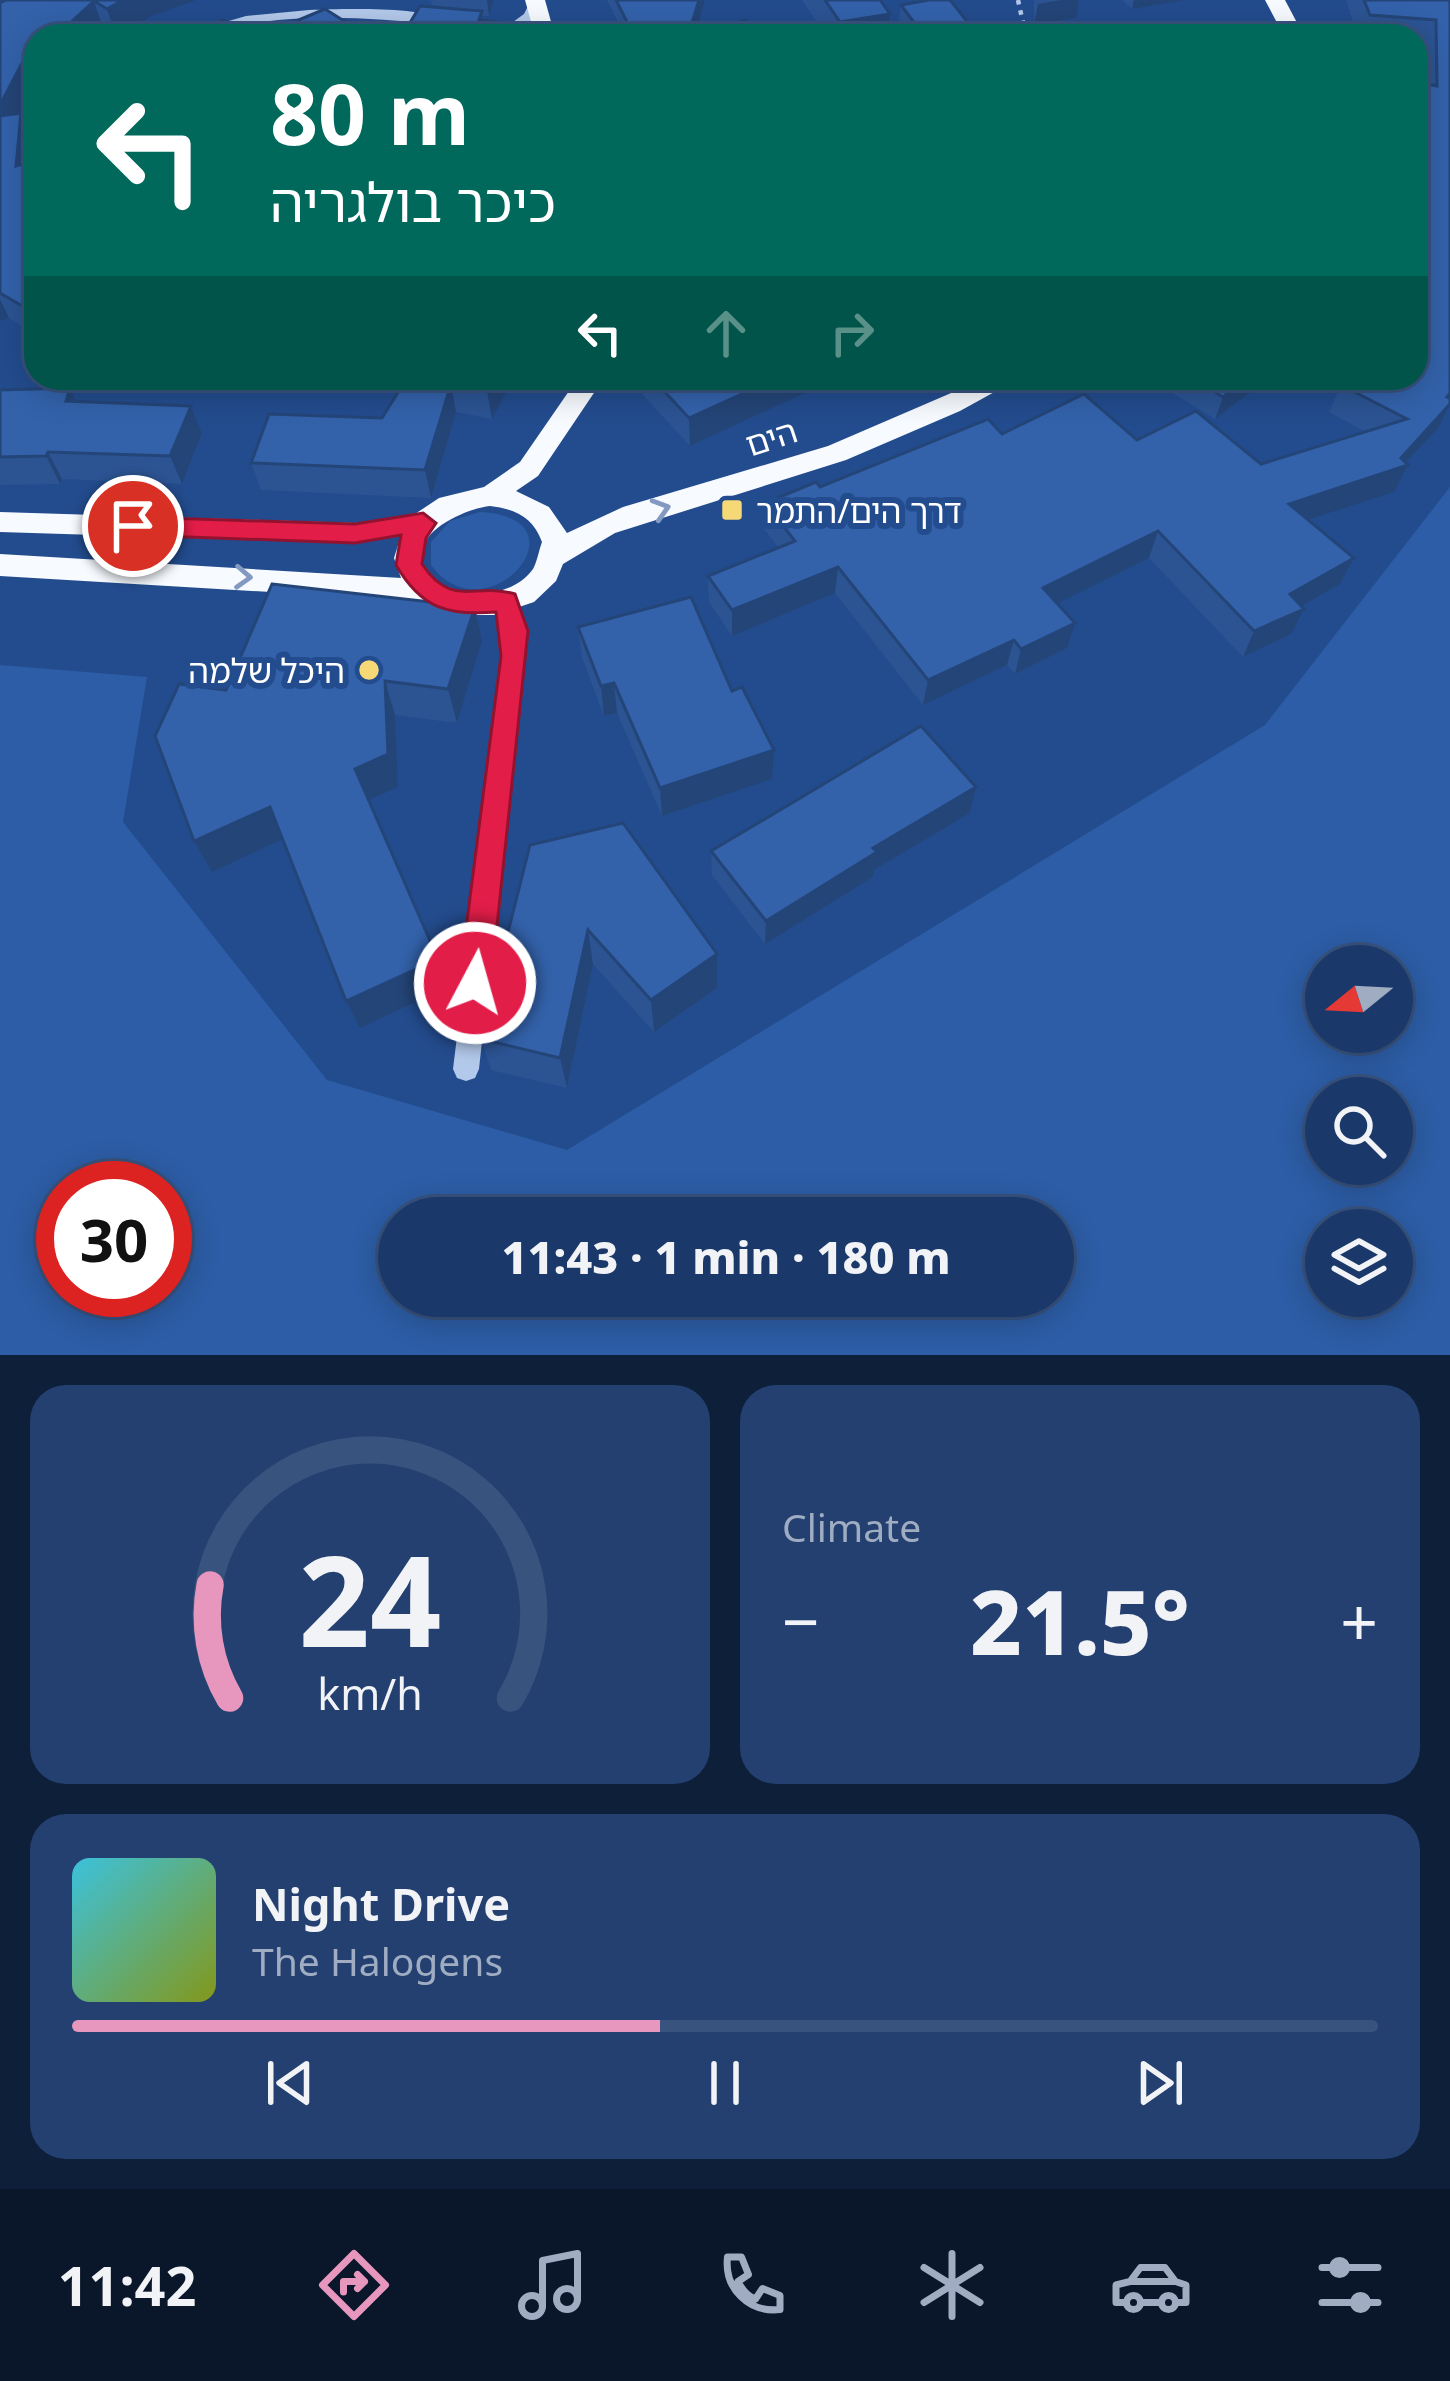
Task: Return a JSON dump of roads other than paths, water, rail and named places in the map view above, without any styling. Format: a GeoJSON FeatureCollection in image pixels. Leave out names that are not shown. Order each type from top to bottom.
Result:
{"type":"FeatureCollection","features":[{"type":"Feature","properties":{"kind":"main road"},"geometry":{"type":"LineString","coordinates":[[490,496],[529,470],[583,390]]}},
{"type":"Feature","properties":{"kind":"main road","name":"הים"},"geometry":{"type":"LineString","coordinates":[[555,556],[604,526],[774,475],[904,429],[983,390]]}},
{"type":"Feature","properties":{"kind":"main road"},"geometry":{"type":"LineString","coordinates":[[0,565],[425,590],[462,605],[506,601],[538,583],[555,556],[552,527],[528,504],[490,496],[453,503],[423,523],[413,536],[409,565],[425,590]]}},
{"type":"Feature","properties":{"kind":"main road"},"geometry":{"type":"LineString","coordinates":[[0,522],[355,533],[423,523]]}},
{"type":"Feature","properties":{"kind":"street"},"geometry":{"type":"LineString","coordinates":[[227,24],[298,13],[375,14],[481,24]]}},
{"type":"Feature","properties":{"kind":"street"},"geometry":{"type":"LineString","coordinates":[[466,1069],[514,656],[506,601]]}},
{"type":"Feature","properties":{"kind":"place","name":"דרך הים/התמר"},"geometry":{"type":"Point","coordinates":[732,510]}},
{"type":"Feature","properties":{"kind":"place","name":"היכל שלמה"},"geometry":{"type":"Point","coordinates":[369,670]}}]}
